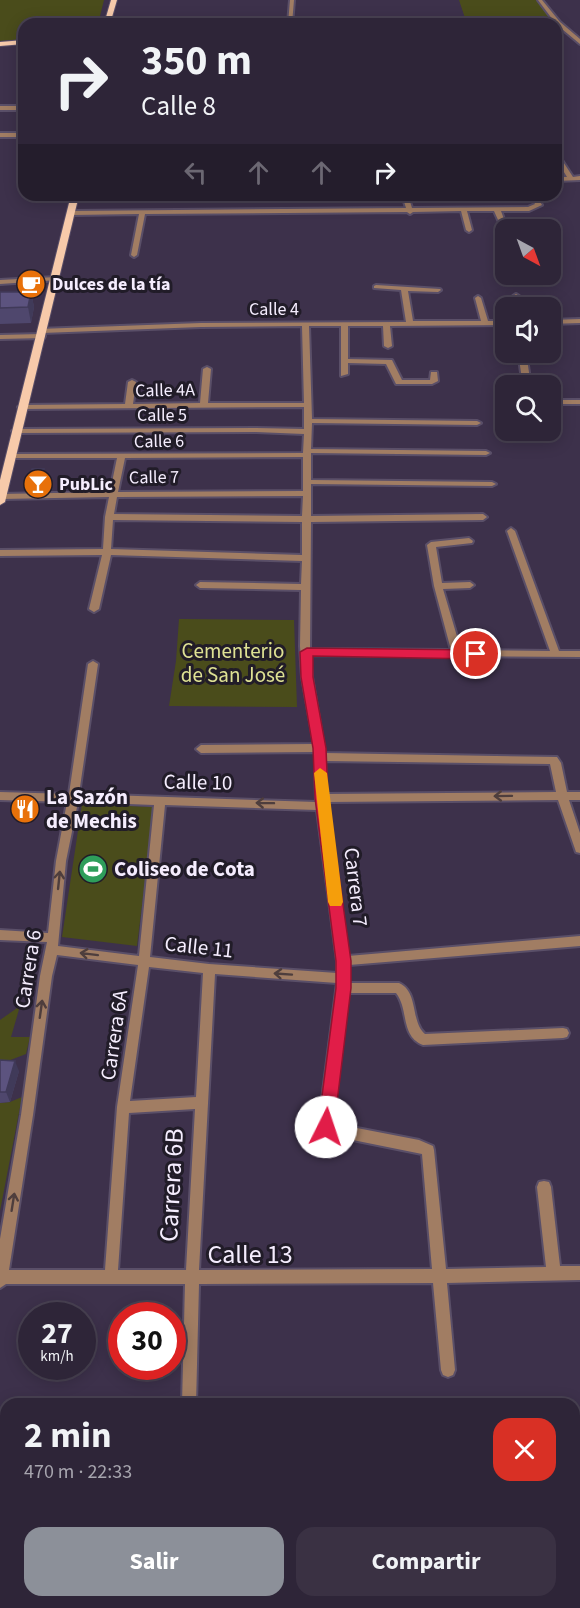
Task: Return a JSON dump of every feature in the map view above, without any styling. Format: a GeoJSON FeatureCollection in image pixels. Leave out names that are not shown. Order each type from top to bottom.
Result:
{"type":"FeatureCollection","features":[{"type":"Feature","properties":{"kind":"main road"},"geometry":{"type":"LineString","coordinates":[[107,18],[108,0]]}},
{"type":"Feature","properties":{"kind":"main road"},"geometry":{"type":"LineString","coordinates":[[109,18],[114,0]]}},
{"type":"Feature","properties":{"kind":"main road"},"geometry":{"type":"LineString","coordinates":[[0,44],[18,42]]}},
{"type":"Feature","properties":{"kind":"main road"},"geometry":{"type":"LineString","coordinates":[[1,493],[74,201]]}},
{"type":"Feature","properties":{"kind":"street"},"geometry":{"type":"LineString","coordinates":[[290,18],[292,0]]}},
{"type":"Feature","properties":{"kind":"street"},"geometry":{"type":"LineString","coordinates":[[540,0],[554,18]]}},
{"type":"Feature","properties":{"kind":"street"},"geometry":{"type":"LineString","coordinates":[[562,26],[580,42]]}},
{"type":"Feature","properties":{"kind":"street"},"geometry":{"type":"LineString","coordinates":[[0,108],[18,108]]}},
{"type":"Feature","properties":{"kind":"street"},"geometry":{"type":"LineString","coordinates":[[0,135],[18,135]]}},
{"type":"Feature","properties":{"kind":"street"},"geometry":{"type":"LineString","coordinates":[[562,163],[571,179]]}},
{"type":"Feature","properties":{"kind":"street"},"geometry":{"type":"LineString","coordinates":[[562,179],[580,178]]}},
{"type":"Feature","properties":{"kind":"street"},"geometry":{"type":"LineString","coordinates":[[407,201],[410,212]]}},
{"type":"Feature","properties":{"kind":"street"},"geometry":{"type":"LineString","coordinates":[[71,213],[464,211],[529,209],[538,207],[536,201]]}},
{"type":"Feature","properties":{"kind":"street"},"geometry":{"type":"LineString","coordinates":[[497,210],[501,219]]}},
{"type":"Feature","properties":{"kind":"street"},"geometry":{"type":"LineString","coordinates":[[464,211],[469,230]]}},
{"type":"Feature","properties":{"kind":"street"},"geometry":{"type":"LineString","coordinates":[[134,255],[142,213]]}},
{"type":"Feature","properties":{"kind":"street"},"geometry":{"type":"LineString","coordinates":[[407,277],[413,324]]}},
{"type":"Feature","properties":{"kind":"street"},"geometry":{"type":"LineString","coordinates":[[0,282],[56,279]]}},
{"type":"Feature","properties":{"kind":"street"},"geometry":{"type":"LineString","coordinates":[[376,287],[404,288],[413,324]]}},
{"type":"Feature","properties":{"kind":"street"},"geometry":{"type":"LineString","coordinates":[[410,290],[438,290]]}},
{"type":"Feature","properties":{"kind":"street"},"geometry":{"type":"LineString","coordinates":[[478,297],[484,324]]}},
{"type":"Feature","properties":{"kind":"street"},"geometry":{"type":"LineString","coordinates":[[561,322],[580,321]]}},
{"type":"Feature","properties":{"kind":"street","name":"Calle 4"},"geometry":{"type":"LineString","coordinates":[[0,337],[42,333],[305,324],[495,324]]}},
{"type":"Feature","properties":{"kind":"street","name":"Carrera 7"},"geometry":{"type":"LineString","coordinates":[[305,324],[308,405],[305,646],[307,677],[320,752],[322,802],[343,961],[343,983],[326,1127],[419,1146],[428,1150],[440,1276]]}},
{"type":"Feature","properties":{"kind":"street"},"geometry":{"type":"LineString","coordinates":[[344,374],[345,324]]}},
{"type":"Feature","properties":{"kind":"street"},"geometry":{"type":"LineString","coordinates":[[386,324],[388,346]]}},
{"type":"Feature","properties":{"kind":"street"},"geometry":{"type":"LineString","coordinates":[[344,361],[389,362],[398,380],[402,383],[432,382],[434,374]]}},
{"type":"Feature","properties":{"kind":"street"},"geometry":{"type":"LineString","coordinates":[[204,405],[207,369]]}},
{"type":"Feature","properties":{"kind":"street"},"geometry":{"type":"LineString","coordinates":[[129,406],[132,382]]}},
{"type":"Feature","properties":{"kind":"street"},"geometry":{"type":"LineString","coordinates":[[561,402],[580,402]]}},
{"type":"Feature","properties":{"kind":"street","name":"Calle 4A"},"geometry":{"type":"LineString","coordinates":[[22,407],[308,405]]}},
{"type":"Feature","properties":{"kind":"street"},"geometry":{"type":"LineString","coordinates":[[308,421],[477,423]]}},
{"type":"Feature","properties":{"kind":"street","name":"Calle 5"},"geometry":{"type":"LineString","coordinates":[[16,431],[308,432]]}},
{"type":"Feature","properties":{"kind":"street","name":"Calle 6"},"geometry":{"type":"LineString","coordinates":[[10,456],[486,453]]}},
{"type":"Feature","properties":{"kind":"street"},"geometry":{"type":"LineString","coordinates":[[94,609],[107,552],[109,517],[121,456]]}},
{"type":"Feature","properties":{"kind":"street"},"geometry":{"type":"LineString","coordinates":[[307,482],[492,484]]}},
{"type":"Feature","properties":{"kind":"street","name":"Calle 7"},"geometry":{"type":"LineString","coordinates":[[1,493],[307,493]]}},
{"type":"Feature","properties":{"kind":"street"},"geometry":{"type":"LineString","coordinates":[[109,517],[306,519],[483,517]]}},
{"type":"Feature","properties":{"kind":"street"},"geometry":{"type":"LineString","coordinates":[[511,531],[556,654]]}},
{"type":"Feature","properties":{"kind":"street"},"geometry":{"type":"LineString","coordinates":[[457,654],[438,586],[431,544],[469,542]]}},
{"type":"Feature","properties":{"kind":"street"},"geometry":{"type":"LineString","coordinates":[[0,553],[107,552],[306,558]]}},
{"type":"Feature","properties":{"kind":"street"},"geometry":{"type":"LineString","coordinates":[[200,585],[305,587]]}},
{"type":"Feature","properties":{"kind":"street"},"geometry":{"type":"LineString","coordinates":[[438,586],[471,585]]}},
{"type":"Feature","properties":{"kind":"street"},"geometry":{"type":"LineString","coordinates":[[307,652],[580,654]]}},
{"type":"Feature","properties":{"kind":"street","name":"Carrera 6"},"geometry":{"type":"LineString","coordinates":[[0,1279],[27,1116],[46,976],[53,944],[61,861],[73,799],[93,664]]}},
{"type":"Feature","properties":{"kind":"street"},"geometry":{"type":"LineString","coordinates":[[201,748],[553,760],[556,763],[562,796],[580,849]]}},
{"type":"Feature","properties":{"kind":"street","name":"Calle 10"},"geometry":{"type":"LineString","coordinates":[[0,796],[160,801],[322,802],[580,796]]}},
{"type":"Feature","properties":{"kind":"street","name":"Carrera 6A"},"geometry":{"type":"LineString","coordinates":[[111,1276],[123,1107],[144,961],[160,801]]}},
{"type":"Feature","properties":{"kind":"street","name":"Calle 11"},"geometry":{"type":"LineString","coordinates":[[0,935],[144,961],[399,988],[405,996],[415,1034],[423,1040],[563,1032]]}},
{"type":"Feature","properties":{"kind":"street"},"geometry":{"type":"LineString","coordinates":[[343,961],[580,941]]}},
{"type":"Feature","properties":{"kind":"street","name":"Carrera 6B"},"geometry":{"type":"LineString","coordinates":[[189,1398],[192,1278],[209,969]]}},
{"type":"Feature","properties":{"kind":"street"},"geometry":{"type":"LineString","coordinates":[[123,1107],[201,1103]]}},
{"type":"Feature","properties":{"kind":"street"},"geometry":{"type":"LineString","coordinates":[[544,1187],[554,1274]]}},
{"type":"Feature","properties":{"kind":"street","name":"Calle 13"},"geometry":{"type":"LineString","coordinates":[[0,1279],[111,1276],[192,1278],[580,1273]]}},
{"type":"Feature","properties":{"kind":"street"},"geometry":{"type":"LineString","coordinates":[[440,1276],[448,1370]]}},
{"type":"Feature","properties":{"kind":"green space"},"geometry":{"type":"Polygon","coordinates":[[[0,0],[104,0],[100,18],[18,18],[18,40],[0,41],[0,0]]]}},
{"type":"Feature","properties":{"kind":"green space"},"geometry":{"type":"Polygon","coordinates":[[[459,0],[539,0],[553,18],[465,18],[459,0]]]}},
{"type":"Feature","properties":{"kind":"green space","name":"Cementerio de San José"},"geometry":{"type":"Polygon","coordinates":[[[179,619],[294,620],[297,707],[169,706],[176,661],[179,619]]]}},
{"type":"Feature","properties":{"kind":"green space"},"geometry":{"type":"Polygon","coordinates":[[[82,804],[154,807],[137,946],[62,937],[82,804]]]}},
{"type":"Feature","properties":{"kind":"green space"},"geometry":{"type":"Polygon","coordinates":[[[20,1006],[11,1037],[30,1037],[26,1054],[0,1064],[0,1020],[20,1006]]]}},
{"type":"Feature","properties":{"kind":"green space"},"geometry":{"type":"Polygon","coordinates":[[[22,1097],[0,1211],[0,1103],[22,1097]]]}},
{"type":"Feature","properties":{"kind":"building"},"geometry":{"type":"Polygon","coordinates":[[[0,292],[31,292],[28,307],[0,308],[0,292]]]}},
{"type":"Feature","properties":{"kind":"building"},"geometry":{"type":"Polygon","coordinates":[[[32,469],[44,469],[41,483],[29,483],[32,469]]]}},
{"type":"Feature","properties":{"kind":"building"},"geometry":{"type":"Polygon","coordinates":[[[0,1060],[15,1061],[6,1092],[0,1092],[0,1060]]]}},
{"type":"Feature","properties":{"kind":"slow traffic"},"geometry":{"type":"LineString","coordinates":[[320,773],[321,798],[336,902]]}},
{"type":"Feature","properties":{"kind":"place","name":"Dulces de la tía"},"geometry":{"type":"Point","coordinates":[31,284]}},
{"type":"Feature","properties":{"kind":"place","name":"PubLic"},"geometry":{"type":"Point","coordinates":[38,484]}},
{"type":"Feature","properties":{"kind":"place","name":"La Sazón de Mechis"},"geometry":{"type":"Point","coordinates":[25,809]}},
{"type":"Feature","properties":{"kind":"place","name":"Coliseo de Cota"},"geometry":{"type":"Point","coordinates":[93,869]}},
{"type":"Feature","properties":{"kind":"route"},"geometry":{"type":"LineString","coordinates":[[326,1127],[344,988],[343,961],[321,798],[320,748],[314,705],[307,677],[307,652],[476,654]]}}]}
